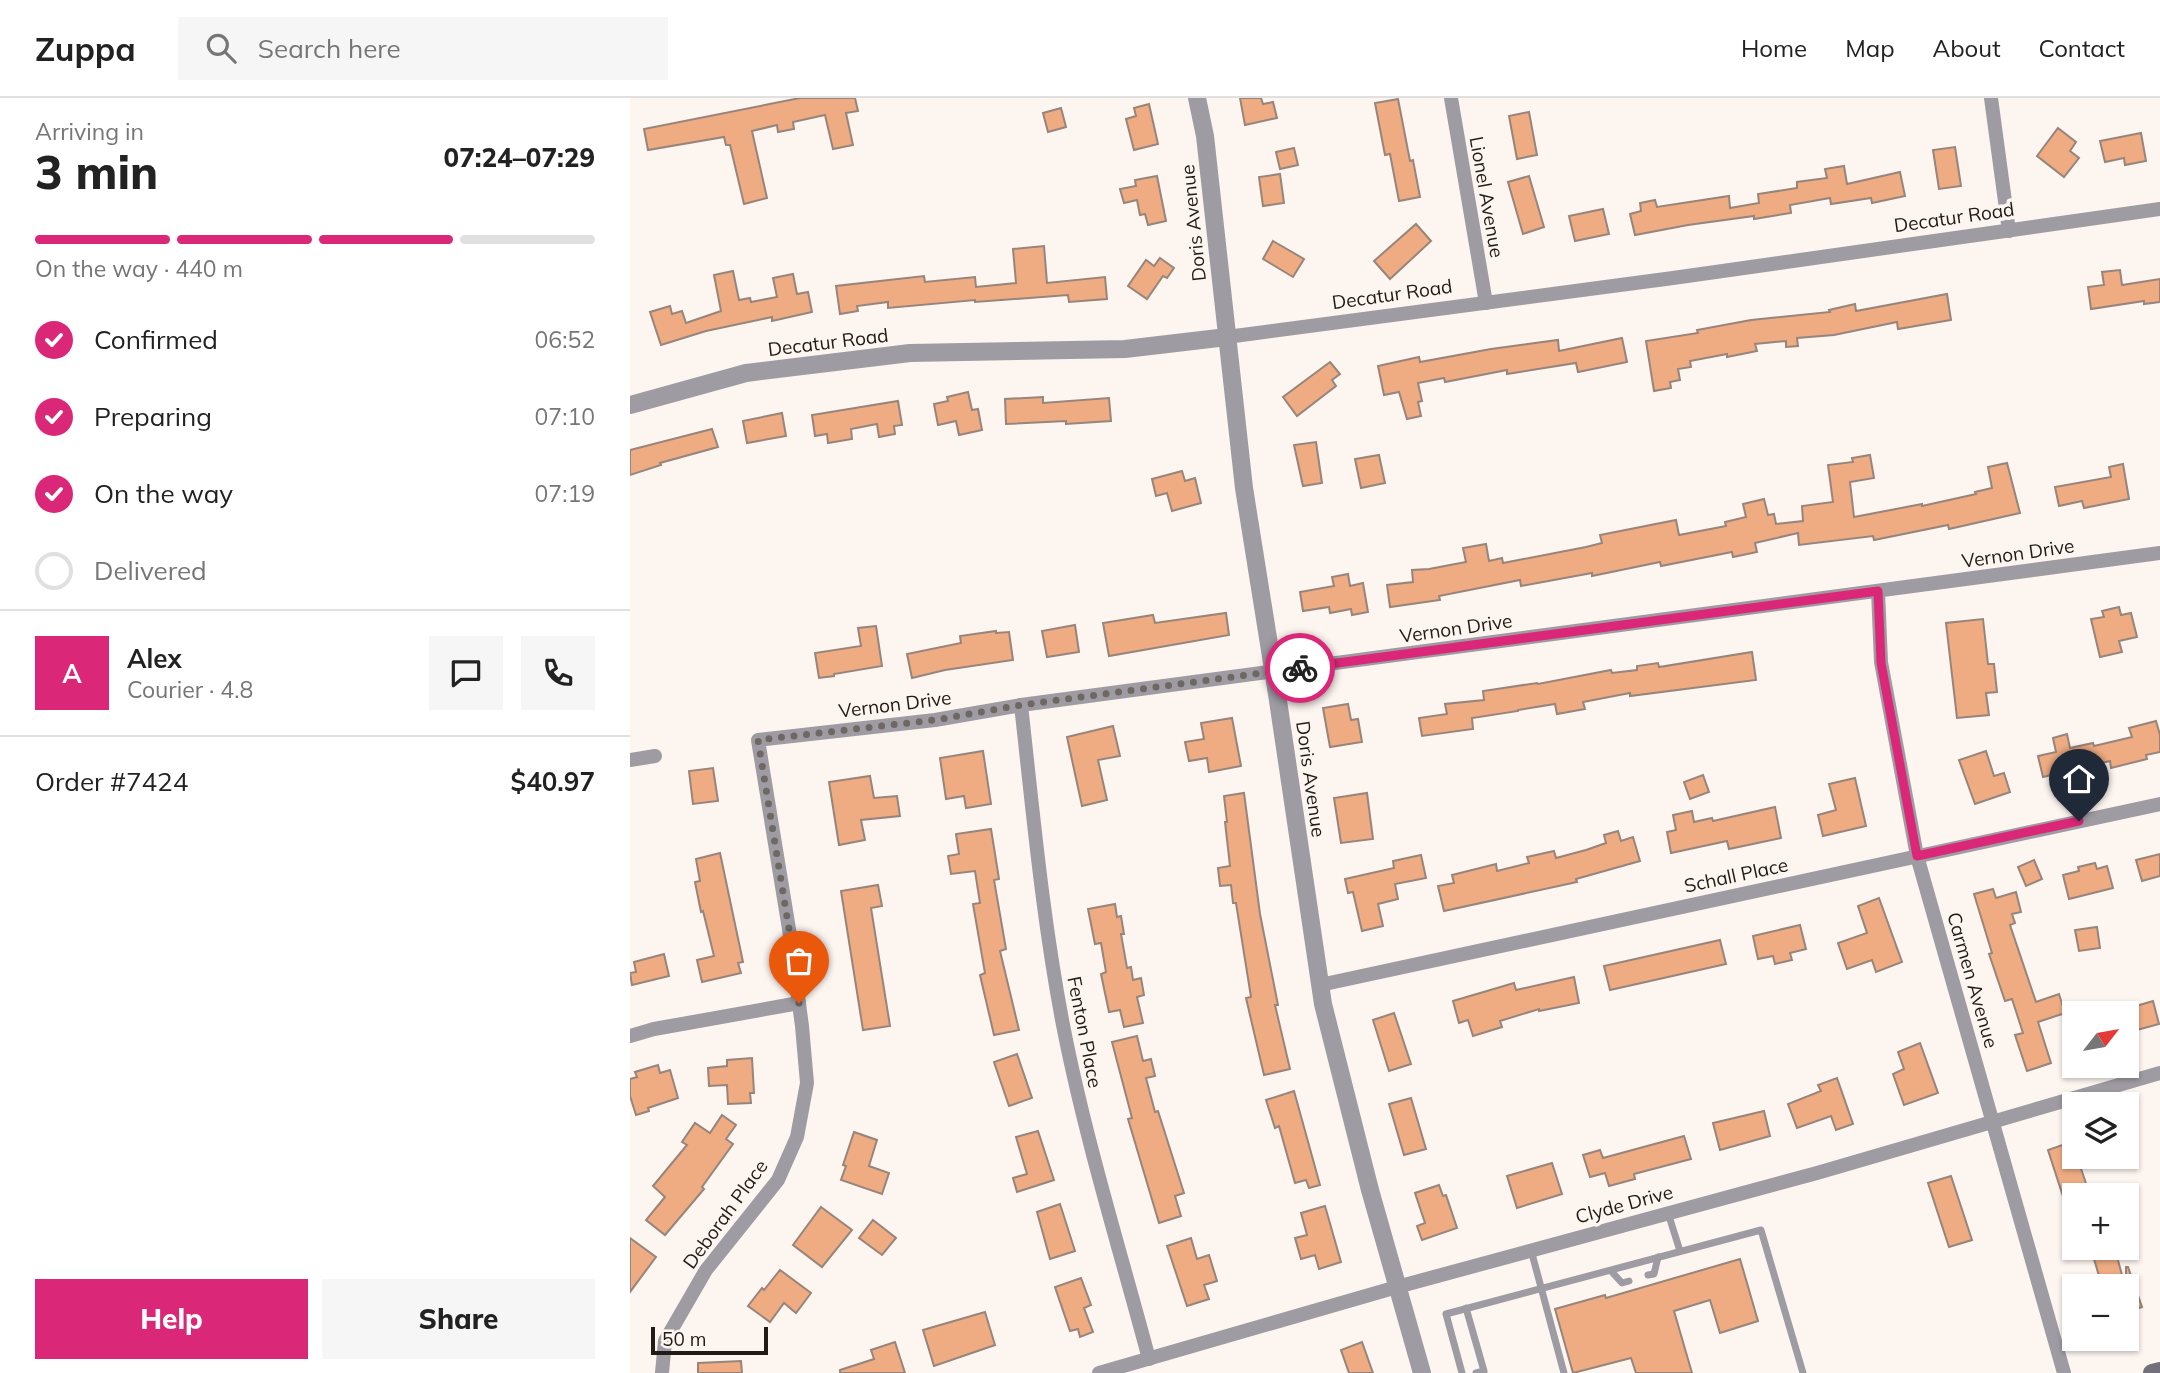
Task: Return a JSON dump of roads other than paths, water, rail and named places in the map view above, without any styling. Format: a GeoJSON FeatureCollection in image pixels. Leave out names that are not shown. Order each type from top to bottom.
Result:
{"type":"FeatureCollection","features":[{"type":"Feature","properties":{"kind":"main road"},"geometry":{"type":"LineString","coordinates":[[2152,1373],[2160,1371]]}},
{"type":"Feature","properties":{"kind":"street","name":"Doris Avenue"},"geometry":{"type":"LineString","coordinates":[[1197,98],[1205,136],[1244,488],[1320,985],[1370,1190],[1422,1373]]}},
{"type":"Feature","properties":{"kind":"street","name":"Lionel Avenue"},"geometry":{"type":"LineString","coordinates":[[1451,98],[1486,303]]}},
{"type":"Feature","properties":{"kind":"street"},"geometry":{"type":"LineString","coordinates":[[1991,98],[2009,231]]}},
{"type":"Feature","properties":{"kind":"street","name":"Decatur Road"},"geometry":{"type":"LineString","coordinates":[[630,405],[746,373],[910,353],[1125,349],[1486,303],[2160,209]]}},
{"type":"Feature","properties":{"kind":"street","name":"Vernon Drive"},"geometry":{"type":"LineString","coordinates":[[758,740],[935,720],[1021,705],[2160,553]]}},
{"type":"Feature","properties":{"kind":"street","name":"Carmen Avenue"},"geometry":{"type":"LineString","coordinates":[[1878,591],[1881,663],[1917,856],[2064,1373]]}},
{"type":"Feature","properties":{"kind":"street","name":"Fenton Place"},"geometry":{"type":"LineString","coordinates":[[1021,705],[1052,960],[1064,1030],[1082,1112],[1149,1359]]}},
{"type":"Feature","properties":{"kind":"street","name":"Deborah Place"},"geometry":{"type":"LineString","coordinates":[[662,1373],[665,1341],[706,1270],[779,1180],[797,1138],[807,1083],[787,916],[758,740]]}},
{"type":"Feature","properties":{"kind":"street"},"geometry":{"type":"LineString","coordinates":[[630,760],[656,756]]}},
{"type":"Feature","properties":{"kind":"street","name":"Schall Place"},"geometry":{"type":"LineString","coordinates":[[1320,985],[2160,804]]}},
{"type":"Feature","properties":{"kind":"street"},"geometry":{"type":"LineString","coordinates":[[630,1035],[799,1003]]}},
{"type":"Feature","properties":{"kind":"street","name":"Clyde Drive"},"geometry":{"type":"LineString","coordinates":[[1099,1373],[2160,1073]]}},
{"type":"Feature","properties":{"kind":"lane"},"geometry":{"type":"LineString","coordinates":[[1668,1212],[1680,1251]]}},
{"type":"Feature","properties":{"kind":"lane"},"geometry":{"type":"LineString","coordinates":[[1462,1373],[1446,1314],[1761,1230],[1803,1373]]}},
{"type":"Feature","properties":{"kind":"lane"},"geometry":{"type":"LineString","coordinates":[[1531,1250],[1564,1373]]}},
{"type":"Feature","properties":{"kind":"lane"},"geometry":{"type":"LineString","coordinates":[[1648,1275],[1654,1274],[1658,1257]]}},
{"type":"Feature","properties":{"kind":"lane"},"geometry":{"type":"LineString","coordinates":[[1611,1271],[1622,1283],[1629,1281]]}},
{"type":"Feature","properties":{"kind":"lane"},"geometry":{"type":"LineString","coordinates":[[1466,1308],[1484,1371],[1476,1373]]}}]}
